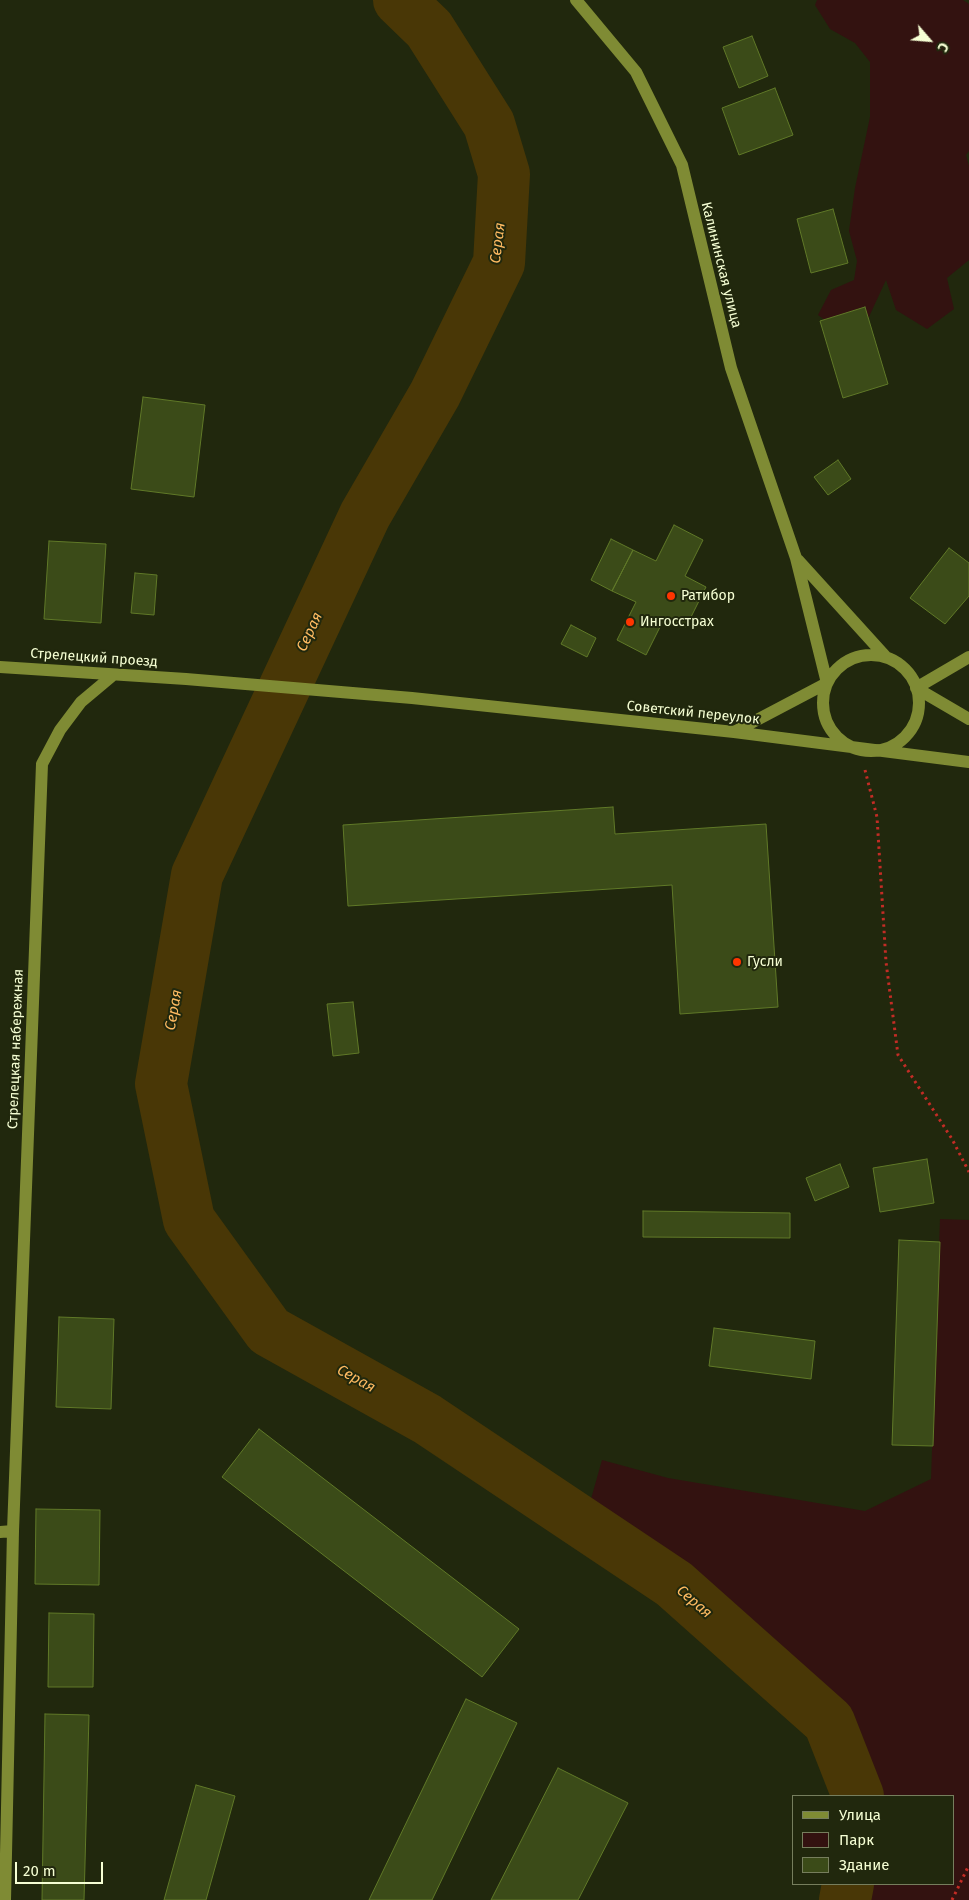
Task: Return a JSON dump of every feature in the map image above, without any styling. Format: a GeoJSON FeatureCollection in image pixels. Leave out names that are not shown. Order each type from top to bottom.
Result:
{"type":"FeatureCollection","features":[{"type":"Feature","properties":{"kind":"street","name":"Калининская улица"},"geometry":{"type":"LineString","coordinates":[[576,0],[636,72],[682,165],[731,368],[796,558],[827,683]]}},
{"type":"Feature","properties":{"kind":"street"},"geometry":{"type":"LineString","coordinates":[[796,558],[886,657],[905,669],[916,688],[919,700],[918,713],[906,735],[885,749],[860,750],[847,745],[836,736],[828,724],[823,710],[823,696],[827,683],[833,673],[852,658],[863,655],[886,657]]}},
{"type":"Feature","properties":{"kind":"street"},"geometry":{"type":"LineString","coordinates":[[916,688],[969,656]]}},
{"type":"Feature","properties":{"kind":"street","name":"Стрелецкий проезд"},"geometry":{"type":"LineString","coordinates":[[0,667],[112,676],[186,679],[412,698]]}},
{"type":"Feature","properties":{"kind":"street","name":"Стрелецкая набережная"},"geometry":{"type":"LineString","coordinates":[[5,1900],[13,1532],[42,764],[60,730],[81,702],[112,676]]}},
{"type":"Feature","properties":{"kind":"street"},"geometry":{"type":"LineString","coordinates":[[734,732],[827,683]]}},
{"type":"Feature","properties":{"kind":"street"},"geometry":{"type":"LineString","coordinates":[[916,688],[969,719]]}},
{"type":"Feature","properties":{"kind":"street","name":"Советский переулок"},"geometry":{"type":"LineString","coordinates":[[412,698],[734,732],[860,750],[969,762]]}},
{"type":"Feature","properties":{"kind":"street"},"geometry":{"type":"LineString","coordinates":[[0,1532],[13,1532]]}},
{"type":"Feature","properties":{"kind":"path"},"geometry":{"type":"LineString","coordinates":[[860,750],[877,817],[886,962],[898,1055],[952,1139],[969,1172]]}},
{"type":"Feature","properties":{"kind":"path"},"geometry":{"type":"LineString","coordinates":[[952,1900],[969,1865]]}},
{"type":"Feature","properties":{"kind":"green space"},"geometry":{"type":"Polygon","coordinates":[[[817,0],[963,0],[969,4],[969,151],[966,155],[969,166],[969,260],[947,278],[954,309],[927,329],[896,310],[886,280],[867,321],[845,335],[818,315],[831,290],[854,280],[857,261],[849,231],[855,188],[870,117],[870,62],[855,43],[830,29],[815,5],[817,0]]]}},
{"type":"Feature","properties":{"kind":"green space"},"geometry":{"type":"Polygon","coordinates":[[[940,1219],[969,1220],[969,1900],[858,1900],[861,1885],[954,1885],[954,1795],[864,1795],[844,1719],[736,1615],[589,1506],[602,1460],[668,1478],[865,1511],[931,1479],[940,1219]]]}},
{"type":"Feature","properties":{"kind":"building"},"geometry":{"type":"Polygon","coordinates":[[[752,36],[768,76],[739,88],[723,47],[752,36]]]}},
{"type":"Feature","properties":{"kind":"building"},"geometry":{"type":"Polygon","coordinates":[[[775,88],[793,135],[739,155],[722,108],[775,88]]]}},
{"type":"Feature","properties":{"kind":"building"},"geometry":{"type":"Polygon","coordinates":[[[833,209],[848,263],[811,273],[797,219],[833,209]]]}},
{"type":"Feature","properties":{"kind":"building"},"geometry":{"type":"Polygon","coordinates":[[[865,307],[888,384],[843,398],[820,321],[865,307]]]}},
{"type":"Feature","properties":{"kind":"building"},"geometry":{"type":"Polygon","coordinates":[[[143,397],[205,405],[194,497],[131,489],[143,397]]]}},
{"type":"Feature","properties":{"kind":"building"},"geometry":{"type":"Polygon","coordinates":[[[838,460],[851,479],[828,495],[814,477],[838,460]]]}},
{"type":"Feature","properties":{"kind":"building"},"geometry":{"type":"Polygon","coordinates":[[[674,525],[703,540],[685,576],[706,587],[686,627],[665,617],[646,655],[617,640],[636,602],[612,591],[633,550],[656,561],[674,525]]]}},
{"type":"Feature","properties":{"kind":"building"},"geometry":{"type":"Polygon","coordinates":[[[611,539],[633,550],[612,591],[591,580],[611,539]]]}},
{"type":"Feature","properties":{"kind":"building"},"geometry":{"type":"Polygon","coordinates":[[[49,541],[106,544],[101,623],[44,619],[49,541]]]}},
{"type":"Feature","properties":{"kind":"building"},"geometry":{"type":"Polygon","coordinates":[[[949,548],[969,563],[969,596],[945,624],[910,598],[949,548]]]}},
{"type":"Feature","properties":{"kind":"building"},"geometry":{"type":"Polygon","coordinates":[[[135,573],[157,575],[154,615],[131,613],[135,573]]]}},
{"type":"Feature","properties":{"kind":"building"},"geometry":{"type":"Polygon","coordinates":[[[571,625],[596,638],[587,657],[561,644],[571,625]]]}},
{"type":"Feature","properties":{"kind":"building"},"geometry":{"type":"Polygon","coordinates":[[[613,807],[615,834],[766,824],[778,1007],[680,1014],[672,885],[348,906],[343,825],[613,807]]]}},
{"type":"Feature","properties":{"kind":"building"},"geometry":{"type":"Polygon","coordinates":[[[353,1002],[359,1053],[333,1056],[327,1004],[353,1002]]]}},
{"type":"Feature","properties":{"kind":"building"},"geometry":{"type":"Polygon","coordinates":[[[927,1159],[934,1203],[880,1212],[873,1168],[927,1159]]]}},
{"type":"Feature","properties":{"kind":"building"},"geometry":{"type":"Polygon","coordinates":[[[840,1164],[849,1187],[815,1201],[806,1178],[840,1164]]]}},
{"type":"Feature","properties":{"kind":"building"},"geometry":{"type":"Polygon","coordinates":[[[643,1211],[790,1213],[790,1238],[643,1237],[643,1211]]]}},
{"type":"Feature","properties":{"kind":"building"},"geometry":{"type":"Polygon","coordinates":[[[899,1240],[940,1242],[933,1446],[892,1445],[899,1240]]]}},
{"type":"Feature","properties":{"kind":"building"},"geometry":{"type":"Polygon","coordinates":[[[59,1317],[114,1319],[111,1409],[56,1407],[59,1317]]]}},
{"type":"Feature","properties":{"kind":"building"},"geometry":{"type":"Polygon","coordinates":[[[714,1328],[815,1341],[811,1379],[709,1366],[714,1328]]]}},
{"type":"Feature","properties":{"kind":"building"},"geometry":{"type":"Polygon","coordinates":[[[259,1429],[519,1629],[482,1677],[222,1477],[259,1429]]]}},
{"type":"Feature","properties":{"kind":"building"},"geometry":{"type":"Polygon","coordinates":[[[36,1509],[100,1510],[99,1585],[35,1584],[36,1509]]]}},
{"type":"Feature","properties":{"kind":"building"},"geometry":{"type":"Polygon","coordinates":[[[49,1613],[94,1614],[93,1687],[48,1687],[49,1613]]]}},
{"type":"Feature","properties":{"kind":"building"},"geometry":{"type":"Polygon","coordinates":[[[466,1699],[517,1723],[432,1900],[369,1900],[466,1699]]]}},
{"type":"Feature","properties":{"kind":"building"},"geometry":{"type":"Polygon","coordinates":[[[45,1714],[89,1715],[84,1900],[42,1900],[45,1714]]]}},
{"type":"Feature","properties":{"kind":"building"},"geometry":{"type":"Polygon","coordinates":[[[558,1768],[628,1803],[578,1900],[491,1900],[558,1768]]]}},
{"type":"Feature","properties":{"kind":"building"},"geometry":{"type":"Polygon","coordinates":[[[196,1785],[235,1796],[206,1900],[164,1900],[196,1785]]]}},
{"type":"Feature","properties":{"kind":"waterway","name":"Серая"},"geometry":{"type":"LineString","coordinates":[[399,0],[429,29],[489,124],[504,174],[499,263],[435,394],[365,515],[197,875],[161,1084],[189,1220],[269,1331],[427,1419],[674,1584],[829,1722],[858,1795]]}},
{"type":"Feature","properties":{"kind":"waterway","name":"Серая"},"geometry":{"type":"LineString","coordinates":[[845,1900],[848,1885]]}},
{"type":"Feature","properties":{"kind":"place","name":"Ратибор"},"geometry":{"type":"Point","coordinates":[671,596]}},
{"type":"Feature","properties":{"kind":"place","name":"Ингосстрах"},"geometry":{"type":"Point","coordinates":[630,622]}},
{"type":"Feature","properties":{"kind":"place","name":"Гусли"},"geometry":{"type":"Point","coordinates":[737,962]}}]}
